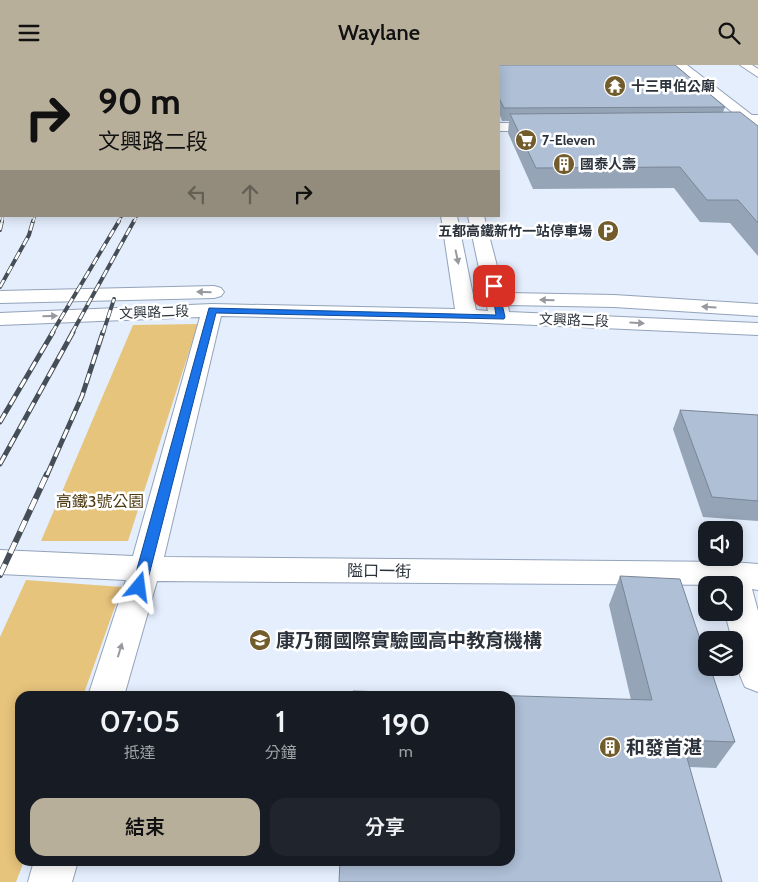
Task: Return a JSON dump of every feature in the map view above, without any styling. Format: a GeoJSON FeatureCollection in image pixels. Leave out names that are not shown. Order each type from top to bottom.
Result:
{"type":"FeatureCollection","features":[{"type":"Feature","properties":{"kind":"street"},"geometry":{"type":"LineString","coordinates":[[680,65],[756,122]]}},
{"type":"Feature","properties":{"kind":"street"},"geometry":{"type":"LineString","coordinates":[[694,65],[756,122]]}},
{"type":"Feature","properties":{"kind":"street"},"geometry":{"type":"LineString","coordinates":[[745,65],[758,74]]}},
{"type":"Feature","properties":{"kind":"street"},"geometry":{"type":"LineString","coordinates":[[500,120],[558,123],[500,127]]}},
{"type":"Feature","properties":{"kind":"street"},"geometry":{"type":"LineString","coordinates":[[701,123],[756,122]]}},
{"type":"Feature","properties":{"kind":"street"},"geometry":{"type":"LineString","coordinates":[[448,217],[464,307]]}},
{"type":"Feature","properties":{"kind":"street"},"geometry":{"type":"LineString","coordinates":[[476,217],[499,308]]}},
{"type":"Feature","properties":{"kind":"street","name":"文興路二段"},"geometry":{"type":"LineString","coordinates":[[10,297],[185,292],[499,308],[758,329]]}},
{"type":"Feature","properties":{"kind":"street"},"geometry":{"type":"LineString","coordinates":[[0,319],[10,297]]}},
{"type":"Feature","properties":{"kind":"street","name":"文興路二段"},"geometry":{"type":"LineString","coordinates":[[499,308],[614,301],[758,310]]}},
{"type":"Feature","properties":{"kind":"street","name":"文興路二段"},"geometry":{"type":"LineString","coordinates":[[0,319],[212,310],[464,307]]}},
{"type":"Feature","properties":{"kind":"street"},"geometry":{"type":"LineString","coordinates":[[108,691],[145,569],[212,310]]}},
{"type":"Feature","properties":{"kind":"street","name":"隘口一街"},"geometry":{"type":"LineString","coordinates":[[0,562],[145,569],[745,576]]}},
{"type":"Feature","properties":{"kind":"street"},"geometry":{"type":"LineString","coordinates":[[745,576],[758,676]]}},
{"type":"Feature","properties":{"kind":"street"},"geometry":{"type":"LineString","coordinates":[[50,882],[55,866]]}},
{"type":"Feature","properties":{"kind":"green space","name":"高鐵3號公園"},"geometry":{"type":"Polygon","coordinates":[[[198,324],[128,541],[41,541],[133,325],[198,324]]]}},
{"type":"Feature","properties":{"kind":"green space"},"geometry":{"type":"Polygon","coordinates":[[[26,580],[122,587],[85,691],[15,691],[15,866],[22,866],[16,882],[0,882],[0,637],[26,580]]]}},
{"type":"Feature","properties":{"kind":"building"},"geometry":{"type":"Polygon","coordinates":[[[500,65],[675,65],[725,107],[504,108],[500,100],[500,65]]]}},
{"type":"Feature","properties":{"kind":"building"},"geometry":{"type":"Polygon","coordinates":[[[740,112],[758,126],[758,223],[738,200],[707,200],[680,167],[536,168],[510,114],[740,112]]]}},
{"type":"Feature","properties":{"kind":"building"},"geometry":{"type":"Polygon","coordinates":[[[680,410],[758,415],[758,501],[712,497],[680,410]]]}},
{"type":"Feature","properties":{"kind":"building","name":"和發首湛"},"geometry":{"type":"Polygon","coordinates":[[[620,576],[680,579],[698,633],[698,676],[713,676],[735,742],[682,740],[722,882],[339,882],[340,866],[515,866],[515,696],[652,700],[620,576]]]}},
{"type":"Feature","properties":{"kind":"railway"},"geometry":{"type":"LineString","coordinates":[[2,222],[3,217]]}},
{"type":"Feature","properties":{"kind":"railway"},"geometry":{"type":"LineString","coordinates":[[33,222],[35,217]]}},
{"type":"Feature","properties":{"kind":"railway"},"geometry":{"type":"LineString","coordinates":[[118,222],[121,217]]}},
{"type":"Feature","properties":{"kind":"railway"},"geometry":{"type":"LineString","coordinates":[[134,222],[136,217]]}},
{"type":"Feature","properties":{"kind":"railway"},"geometry":{"type":"LineString","coordinates":[[0,230],[2,221]]}},
{"type":"Feature","properties":{"kind":"railway"},"geometry":{"type":"LineString","coordinates":[[0,287],[29,235],[33,221]]}},
{"type":"Feature","properties":{"kind":"railway"},"geometry":{"type":"LineString","coordinates":[[52,333],[119,221]]}},
{"type":"Feature","properties":{"kind":"railway"},"geometry":{"type":"LineString","coordinates":[[72,333],[134,221]]}},
{"type":"Feature","properties":{"kind":"railway"},"geometry":{"type":"LineString","coordinates":[[103,333],[114,299]]}},
{"type":"Feature","properties":{"kind":"railway"},"geometry":{"type":"LineString","coordinates":[[0,422],[53,332]]}},
{"type":"Feature","properties":{"kind":"railway"},"geometry":{"type":"LineString","coordinates":[[0,464],[73,332]]}},
{"type":"Feature","properties":{"kind":"railway"},"geometry":{"type":"LineString","coordinates":[[47,475],[82,396],[103,332]]}},
{"type":"Feature","properties":{"kind":"railway"},"geometry":{"type":"LineString","coordinates":[[0,575],[47,474]]}},
{"type":"Feature","properties":{"kind":"place","name":"十三甲伯公廟"},"geometry":{"type":"Point","coordinates":[615,86]}},
{"type":"Feature","properties":{"kind":"place","name":"7-Eleven"},"geometry":{"type":"Point","coordinates":[526,140]}},
{"type":"Feature","properties":{"kind":"place","name":"國泰人壽"},"geometry":{"type":"Point","coordinates":[564,164]}},
{"type":"Feature","properties":{"kind":"place","name":"五都高鐵新竹一站停車場"},"geometry":{"type":"Point","coordinates":[608,231]}},
{"type":"Feature","properties":{"kind":"place","name":"康乃爾國際實驗國高中教育機構"},"geometry":{"type":"Point","coordinates":[260,640]}},
{"type":"Feature","properties":{"kind":"place","name":"和發首湛"},"geometry":{"type":"Point","coordinates":[610,747]}},
{"type":"Feature","properties":{"kind":"route"},"geometry":{"type":"LineString","coordinates":[[139,587],[212,310],[501,317],[494,286]]}}]}
